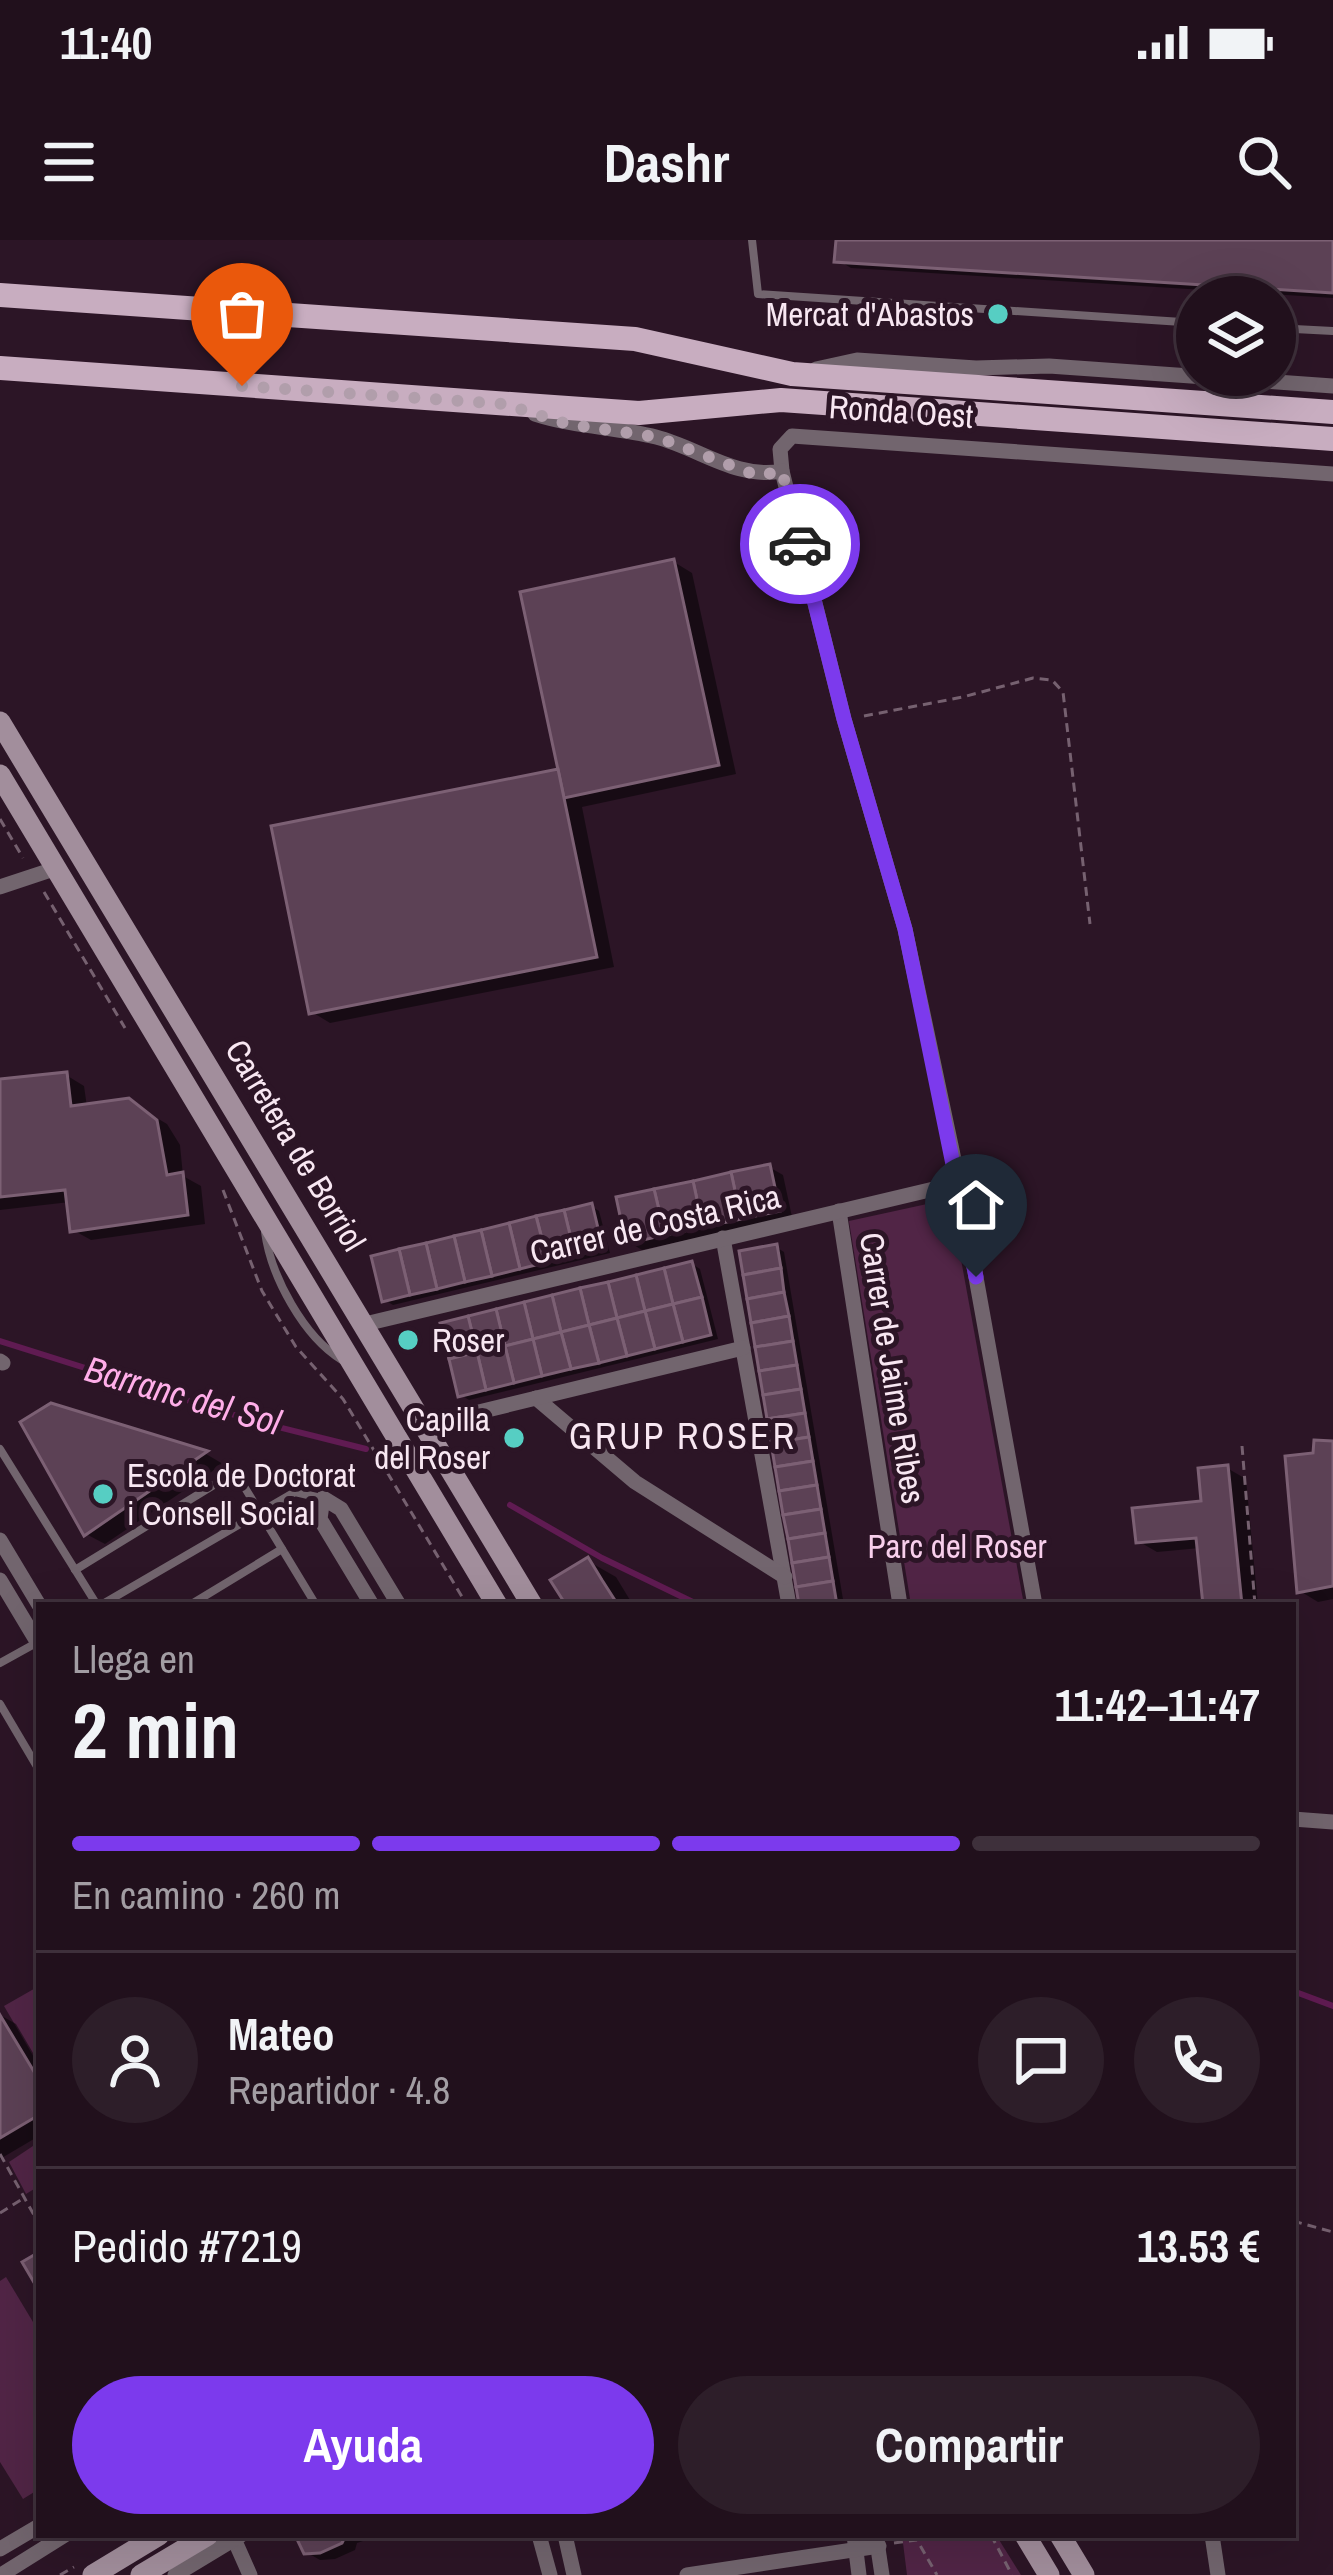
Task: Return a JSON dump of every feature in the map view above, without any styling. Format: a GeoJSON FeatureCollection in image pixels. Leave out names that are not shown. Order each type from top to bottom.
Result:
{"type":"FeatureCollection","features":[{"type":"Feature","properties":{"kind":"main road","name":"Ronda Oest"},"geometry":{"type":"LineString","coordinates":[[0,295],[635,339],[791,374],[1333,412]]}},
{"type":"Feature","properties":{"kind":"main road","name":"Ronda Oest"},"geometry":{"type":"LineString","coordinates":[[0,368],[639,413],[781,400],[1333,439]]}},
{"type":"Feature","properties":{"kind":"main road","name":"Carretera de Borriol"},"geometry":{"type":"LineString","coordinates":[[0,722],[530,1602]]}},
{"type":"Feature","properties":{"kind":"main road","name":"Carretera de Borriol"},"geometry":{"type":"LineString","coordinates":[[0,775],[495,1602]]}},
{"type":"Feature","properties":{"kind":"main road"},"geometry":{"type":"LineString","coordinates":[[93,2575],[154,2538]]}},
{"type":"Feature","properties":{"kind":"main road"},"geometry":{"type":"LineString","coordinates":[[141,2575],[203,2538]]}},
{"type":"Feature","properties":{"kind":"main road"},"geometry":{"type":"LineString","coordinates":[[1027,2538],[1049,2575]]}},
{"type":"Feature","properties":{"kind":"main road"},"geometry":{"type":"LineString","coordinates":[[1062,2538],[1084,2575]]}},
{"type":"Feature","properties":{"kind":"street","name":"Ronda Oest"},"geometry":{"type":"LineString","coordinates":[[791,374],[857,360],[976,368],[1048,366],[1333,386]]}},
{"type":"Feature","properties":{"kind":"street","name":"Ronda Oest"},"geometry":{"type":"LineString","coordinates":[[504,404],[567,424],[657,437],[758,476],[782,471],[780,449],[792,436],[1333,474]]}},
{"type":"Feature","properties":{"kind":"street"},"geometry":{"type":"LineString","coordinates":[[782,471],[844,719],[905,929],[959,1183],[1034,1602]]}},
{"type":"Feature","properties":{"kind":"street"},"geometry":{"type":"LineString","coordinates":[[0,887],[57,868]]}},
{"type":"Feature","properties":{"kind":"street","name":"Carrer de Costa Rica"},"geometry":{"type":"LineString","coordinates":[[365,1324],[959,1183]]}},
{"type":"Feature","properties":{"kind":"street","name":"Carrer de Jaime Ribes"},"geometry":{"type":"LineString","coordinates":[[838,1211],[900,1602]]}},
{"type":"Feature","properties":{"kind":"street"},"geometry":{"type":"LineString","coordinates":[[723,1238],[788,1602]]}},
{"type":"Feature","properties":{"kind":"street"},"geometry":{"type":"LineString","coordinates":[[425,1425],[742,1348]]}},
{"type":"Feature","properties":{"kind":"street"},"geometry":{"type":"LineString","coordinates":[[536,1398],[635,1482],[784,1576]]}},
{"type":"Feature","properties":{"kind":"street"},"geometry":{"type":"LineString","coordinates":[[370,1602],[320,1519],[322,1498],[341,1509],[397,1602]]}},
{"type":"Feature","properties":{"kind":"street"},"geometry":{"type":"LineString","coordinates":[[0,1540],[37,1602]]}},
{"type":"Feature","properties":{"kind":"street"},"geometry":{"type":"LineString","coordinates":[[743,1548],[778,1549]]}},
{"type":"Feature","properties":{"kind":"street"},"geometry":{"type":"LineString","coordinates":[[0,1580],[36,1640]]}},
{"type":"Feature","properties":{"kind":"street"},"geometry":{"type":"LineString","coordinates":[[1296,1819],[1333,1822]]}},
{"type":"Feature","properties":{"kind":"street"},"geometry":{"type":"LineString","coordinates":[[0,2549],[36,2528]]}},
{"type":"Feature","properties":{"kind":"street"},"geometry":{"type":"LineString","coordinates":[[1,2575],[60,2538]]}},
{"type":"Feature","properties":{"kind":"street"},"geometry":{"type":"LineString","coordinates":[[176,2575],[236,2538]]}},
{"type":"Feature","properties":{"kind":"street"},"geometry":{"type":"LineString","coordinates":[[238,2538],[250,2575]]}},
{"type":"Feature","properties":{"kind":"street"},"geometry":{"type":"LineString","coordinates":[[540,2538],[550,2575]]}},
{"type":"Feature","properties":{"kind":"street"},"geometry":{"type":"LineString","coordinates":[[566,2538],[574,2575]]}},
{"type":"Feature","properties":{"kind":"street"},"geometry":{"type":"LineString","coordinates":[[1212,2538],[1218,2575]]}},
{"type":"Feature","properties":{"kind":"street"},"geometry":{"type":"LineString","coordinates":[[687,2575],[877,2540],[882,2575]]}},
{"type":"Feature","properties":{"kind":"street"},"geometry":{"type":"LineString","coordinates":[[856,2542],[859,2575]]}},
{"type":"Feature","properties":{"kind":"lane"},"geometry":{"type":"LineString","coordinates":[[752,240],[758,294],[1176,321]]}},
{"type":"Feature","properties":{"kind":"lane"},"geometry":{"type":"LineString","coordinates":[[1296,329],[1333,331]]}},
{"type":"Feature","properties":{"kind":"lane"},"geometry":{"type":"LineString","coordinates":[[0,1449],[97,1602]]}},
{"type":"Feature","properties":{"kind":"lane"},"geometry":{"type":"LineString","coordinates":[[75,1570],[217,1483],[242,1483],[314,1602]]}},
{"type":"Feature","properties":{"kind":"lane"},"geometry":{"type":"LineString","coordinates":[[104,1602],[296,1492],[322,1498]]}},
{"type":"Feature","properties":{"kind":"lane"},"geometry":{"type":"LineString","coordinates":[[195,1602],[282,1549]]}},
{"type":"Feature","properties":{"kind":"lane"},"geometry":{"type":"LineString","coordinates":[[0,1664],[36,1644]]}},
{"type":"Feature","properties":{"kind":"lane"},"geometry":{"type":"LineString","coordinates":[[0,1704],[36,1765]]}},
{"type":"Feature","properties":{"kind":"path"},"geometry":{"type":"LineString","coordinates":[[844,719],[1034,678],[1052,680],[1063,692],[1090,924]]}},
{"type":"Feature","properties":{"kind":"path"},"geometry":{"type":"LineString","coordinates":[[0,819],[128,1033]]}},
{"type":"Feature","properties":{"kind":"path"},"geometry":{"type":"LineString","coordinates":[[223,1190],[262,1291],[296,1347],[344,1399],[465,1602]]}},
{"type":"Feature","properties":{"kind":"path"},"geometry":{"type":"LineString","coordinates":[[1242,1446],[1255,1602]]}},
{"type":"Feature","properties":{"kind":"path"},"geometry":{"type":"LineString","coordinates":[[0,2154],[36,2219]]}},
{"type":"Feature","properties":{"kind":"path"},"geometry":{"type":"LineString","coordinates":[[0,2213],[24,2198]]}},
{"type":"Feature","properties":{"kind":"path"},"geometry":{"type":"LineString","coordinates":[[1296,2222],[1333,2232]]}},
{"type":"Feature","properties":{"kind":"path"},"geometry":{"type":"LineString","coordinates":[[993,2538],[1012,2575]]}},
{"type":"Feature","properties":{"kind":"path"},"geometry":{"type":"LineString","coordinates":[[877,2540],[917,2540],[937,2575]]}},
{"type":"Feature","properties":{"kind":"green space","name":"Parc del Roser"},"geometry":{"type":"Polygon","coordinates":[[[950,1199],[1023,1602],[911,1602],[849,1221],[950,1199]]]}},
{"type":"Feature","properties":{"kind":"green space"},"geometry":{"type":"Polygon","coordinates":[[[36,1988],[36,2061],[4,2006],[36,1988]]]}},
{"type":"Feature","properties":{"kind":"green space"},"geometry":{"type":"Polygon","coordinates":[[[36,2144],[36,2188],[26,2194],[9,2162],[36,2144]]]}},
{"type":"Feature","properties":{"kind":"green space"},"geometry":{"type":"Polygon","coordinates":[[[6,2277],[36,2327],[36,2491],[23,2499],[0,2462],[0,2281],[6,2277]]]}},
{"type":"Feature","properties":{"kind":"green space"},"geometry":{"type":"Polygon","coordinates":[[[902,2538],[998,2538],[1021,2575],[907,2575],[902,2538]]]}},
{"type":"Feature","properties":{"kind":"building"},"geometry":{"type":"Polygon","coordinates":[[[836,240],[1333,240],[1333,293],[1296,291],[1296,276],[1176,276],[1176,283],[834,262],[836,240]]]}},
{"type":"Feature","properties":{"kind":"building"},"geometry":{"type":"Polygon","coordinates":[[[674,559],[719,765],[564,798],[520,592],[674,559]]]}},
{"type":"Feature","properties":{"kind":"building"},"geometry":{"type":"Polygon","coordinates":[[[558,769],[597,957],[309,1014],[271,826],[558,769]]]}},
{"type":"Feature","properties":{"kind":"building"},"geometry":{"type":"Polygon","coordinates":[[[67,1072],[71,1106],[129,1098],[157,1120],[167,1175],[183,1172],[188,1215],[70,1232],[65,1190],[0,1197],[0,1079],[67,1072]]]}},
{"type":"Feature","properties":{"kind":"building"},"geometry":{"type":"Polygon","coordinates":[[[770,1164],[780,1211],[741,1219],[731,1172],[770,1164]]]}},
{"type":"Feature","properties":{"kind":"building"},"geometry":{"type":"Polygon","coordinates":[[[731,1172],[741,1219],[703,1227],[693,1181],[731,1172]]]}},
{"type":"Feature","properties":{"kind":"building"},"geometry":{"type":"Polygon","coordinates":[[[693,1181],[703,1227],[665,1235],[654,1189],[693,1181]]]}},
{"type":"Feature","properties":{"kind":"building"},"geometry":{"type":"Polygon","coordinates":[[[654,1189],[665,1235],[626,1244],[616,1197],[654,1189]]]}},
{"type":"Feature","properties":{"kind":"building"},"geometry":{"type":"Polygon","coordinates":[[[592,1203],[603,1249],[575,1255],[564,1210],[592,1203]]]}},
{"type":"Feature","properties":{"kind":"building"},"geometry":{"type":"Polygon","coordinates":[[[564,1210],[575,1255],[548,1262],[536,1216],[564,1210]]]}},
{"type":"Feature","properties":{"kind":"building"},"geometry":{"type":"Polygon","coordinates":[[[536,1216],[548,1262],[520,1269],[509,1223],[536,1216]]]}},
{"type":"Feature","properties":{"kind":"building"},"geometry":{"type":"Polygon","coordinates":[[[509,1223],[520,1269],[492,1276],[481,1230],[509,1223]]]}},
{"type":"Feature","properties":{"kind":"building"},"geometry":{"type":"Polygon","coordinates":[[[481,1230],[492,1276],[465,1282],[454,1236],[481,1230]]]}},
{"type":"Feature","properties":{"kind":"building"},"geometry":{"type":"Polygon","coordinates":[[[454,1236],[465,1282],[437,1289],[426,1243],[454,1236]]]}},
{"type":"Feature","properties":{"kind":"building"},"geometry":{"type":"Polygon","coordinates":[[[426,1243],[437,1289],[410,1295],[399,1249],[426,1243]]]}},
{"type":"Feature","properties":{"kind":"building"},"geometry":{"type":"Polygon","coordinates":[[[777,1244],[781,1268],[743,1275],[739,1251],[777,1244]]]}},
{"type":"Feature","properties":{"kind":"building"},"geometry":{"type":"Polygon","coordinates":[[[399,1249],[410,1295],[382,1302],[371,1256],[399,1249]]]}},
{"type":"Feature","properties":{"kind":"building"},"geometry":{"type":"Polygon","coordinates":[[[692,1261],[702,1297],[673,1304],[664,1268],[692,1261]]]}},
{"type":"Feature","properties":{"kind":"building"},"geometry":{"type":"Polygon","coordinates":[[[664,1268],[673,1304],[645,1311],[636,1275],[664,1268]]]}},
{"type":"Feature","properties":{"kind":"building"},"geometry":{"type":"Polygon","coordinates":[[[781,1268],[784,1292],[747,1299],[743,1275],[781,1268]]]}},
{"type":"Feature","properties":{"kind":"building"},"geometry":{"type":"Polygon","coordinates":[[[636,1275],[645,1311],[617,1318],[608,1282],[636,1275]]]}},
{"type":"Feature","properties":{"kind":"building"},"geometry":{"type":"Polygon","coordinates":[[[608,1282],[617,1318],[589,1325],[580,1288],[608,1282]]]}},
{"type":"Feature","properties":{"kind":"building"},"geometry":{"type":"Polygon","coordinates":[[[580,1288],[589,1325],[561,1332],[552,1295],[580,1288]]]}},
{"type":"Feature","properties":{"kind":"building"},"geometry":{"type":"Polygon","coordinates":[[[784,1292],[789,1316],[751,1323],[747,1299],[784,1292]]]}},
{"type":"Feature","properties":{"kind":"building"},"geometry":{"type":"Polygon","coordinates":[[[552,1295],[561,1332],[533,1339],[524,1302],[552,1295]]]}},
{"type":"Feature","properties":{"kind":"building"},"geometry":{"type":"Polygon","coordinates":[[[702,1297],[711,1335],[683,1342],[673,1304],[702,1297]]]}},
{"type":"Feature","properties":{"kind":"building"},"geometry":{"type":"Polygon","coordinates":[[[524,1302],[533,1339],[505,1346],[496,1309],[524,1302]]]}},
{"type":"Feature","properties":{"kind":"building"},"geometry":{"type":"Polygon","coordinates":[[[673,1304],[683,1342],[655,1349],[645,1311],[673,1304]]]}},
{"type":"Feature","properties":{"kind":"building"},"geometry":{"type":"Polygon","coordinates":[[[496,1309],[505,1346],[477,1352],[468,1316],[496,1309]]]}},
{"type":"Feature","properties":{"kind":"building"},"geometry":{"type":"Polygon","coordinates":[[[645,1311],[655,1349],[627,1356],[617,1318],[645,1311]]]}},
{"type":"Feature","properties":{"kind":"building"},"geometry":{"type":"Polygon","coordinates":[[[468,1316],[477,1352],[449,1359],[440,1323],[468,1316]]]}},
{"type":"Feature","properties":{"kind":"building"},"geometry":{"type":"Polygon","coordinates":[[[789,1316],[793,1341],[755,1347],[751,1323],[789,1316]]]}},
{"type":"Feature","properties":{"kind":"building"},"geometry":{"type":"Polygon","coordinates":[[[617,1318],[627,1356],[599,1363],[589,1325],[617,1318]]]}},
{"type":"Feature","properties":{"kind":"building"},"geometry":{"type":"Polygon","coordinates":[[[589,1325],[599,1363],[571,1369],[561,1332],[589,1325]]]}},
{"type":"Feature","properties":{"kind":"building"},"geometry":{"type":"Polygon","coordinates":[[[561,1332],[571,1369],[542,1376],[533,1339],[561,1332]]]}},
{"type":"Feature","properties":{"kind":"building"},"geometry":{"type":"Polygon","coordinates":[[[533,1339],[542,1376],[514,1383],[505,1346],[533,1339]]]}},
{"type":"Feature","properties":{"kind":"building"},"geometry":{"type":"Polygon","coordinates":[[[793,1341],[797,1365],[759,1371],[755,1347],[793,1341]]]}},
{"type":"Feature","properties":{"kind":"building"},"geometry":{"type":"Polygon","coordinates":[[[505,1346],[514,1383],[486,1390],[477,1352],[505,1346]]]}},
{"type":"Feature","properties":{"kind":"building"},"geometry":{"type":"Polygon","coordinates":[[[477,1352],[486,1390],[458,1397],[449,1359],[477,1352]]]}},
{"type":"Feature","properties":{"kind":"building"},"geometry":{"type":"Polygon","coordinates":[[[797,1365],[801,1389],[763,1395],[759,1371],[797,1365]]]}},
{"type":"Feature","properties":{"kind":"building"},"geometry":{"type":"Polygon","coordinates":[[[801,1389],[805,1413],[767,1419],[763,1395],[801,1389]]]}},
{"type":"Feature","properties":{"kind":"building","name":"Escola de Doctorat i Consell Social"},"geometry":{"type":"Polygon","coordinates":[[[51,1403],[208,1451],[84,1536],[20,1422],[51,1403]]]}},
{"type":"Feature","properties":{"kind":"building"},"geometry":{"type":"Polygon","coordinates":[[[805,1413],[809,1437],[771,1443],[767,1419],[805,1413]]]}},
{"type":"Feature","properties":{"kind":"building"},"geometry":{"type":"Polygon","coordinates":[[[809,1437],[813,1461],[775,1467],[771,1443],[809,1437]]]}},
{"type":"Feature","properties":{"kind":"building"},"geometry":{"type":"Polygon","coordinates":[[[1314,1440],[1333,1441],[1333,1586],[1297,1593],[1285,1456],[1313,1453],[1314,1440]]]}},
{"type":"Feature","properties":{"kind":"building"},"geometry":{"type":"Polygon","coordinates":[[[813,1461],[817,1485],[779,1491],[775,1467],[813,1461]]]}},
{"type":"Feature","properties":{"kind":"building"},"geometry":{"type":"Polygon","coordinates":[[[1228,1465],[1242,1602],[1203,1602],[1196,1538],[1136,1543],[1132,1508],[1201,1501],[1198,1468],[1228,1465]]]}},
{"type":"Feature","properties":{"kind":"building"},"geometry":{"type":"Polygon","coordinates":[[[817,1485],[821,1509],[783,1515],[779,1491],[817,1485]]]}},
{"type":"Feature","properties":{"kind":"building"},"geometry":{"type":"Polygon","coordinates":[[[821,1509],[825,1533],[788,1539],[783,1515],[821,1509]]]}},
{"type":"Feature","properties":{"kind":"building"},"geometry":{"type":"Polygon","coordinates":[[[825,1533],[829,1557],[792,1563],[788,1539],[825,1533]]]}},
{"type":"Feature","properties":{"kind":"building"},"geometry":{"type":"Polygon","coordinates":[[[588,1557],[616,1602],[564,1602],[550,1580],[588,1557]]]}},
{"type":"Feature","properties":{"kind":"building"},"geometry":{"type":"Polygon","coordinates":[[[829,1557],[833,1581],[796,1587],[792,1563],[829,1557]]]}},
{"type":"Feature","properties":{"kind":"building"},"geometry":{"type":"Polygon","coordinates":[[[833,1581],[836,1602],[798,1602],[796,1587],[833,1581]]]}},
{"type":"Feature","properties":{"kind":"building"},"geometry":{"type":"Polygon","coordinates":[[[0,2015],[36,2075],[36,2117],[0,2138],[0,2015]]]}},
{"type":"Feature","properties":{"kind":"building"},"geometry":{"type":"Polygon","coordinates":[[[36,2254],[36,2286],[22,2262],[36,2254]]]}},
{"type":"Feature","properties":{"kind":"building"},"geometry":{"type":"Polygon","coordinates":[[[296,2538],[344,2538],[320,2553],[304,2554],[296,2538]]]}},
{"type":"Feature","properties":{"kind":"waterway","name":"Barranc del Sol"},"geometry":{"type":"LineString","coordinates":[[0,1341],[250,1420],[366,1449]]}},
{"type":"Feature","properties":{"kind":"waterway","name":"Barranc del Sol"},"geometry":{"type":"LineString","coordinates":[[510,1505],[602,1558],[693,1602]]}},
{"type":"Feature","properties":{"kind":"waterway","name":"Barranc del Sol"},"geometry":{"type":"LineString","coordinates":[[1296,1992],[1333,2006]]}},
{"type":"Feature","properties":{"kind":"way so far"},"geometry":{"type":"LineString","coordinates":[[242,386],[504,404],[567,424],[657,437],[758,476],[782,471],[800,544]]}},
{"type":"Feature","properties":{"kind":"place","name":"Mercat d'Abastos"},"geometry":{"type":"Point","coordinates":[998,314]}},
{"type":"Feature","properties":{"kind":"place","name":"Roser"},"geometry":{"type":"Point","coordinates":[408,1340]}},
{"type":"Feature","properties":{"kind":"place","name":"Capilla del Roser"},"geometry":{"type":"Point","coordinates":[514,1438]}},
{"type":"Feature","properties":{"kind":"place","name":"Escola de Doctorat i Consell Social"},"geometry":{"type":"Point","coordinates":[103,1494]}},
{"type":"Feature","properties":{"kind":"district","name":"GRUP ROSER"},"geometry":{"type":"Point","coordinates":[683,1436]}},
{"type":"Feature","properties":{"kind":"route"},"geometry":{"type":"LineString","coordinates":[[800,544],[905,929],[976,1277]]}}]}
